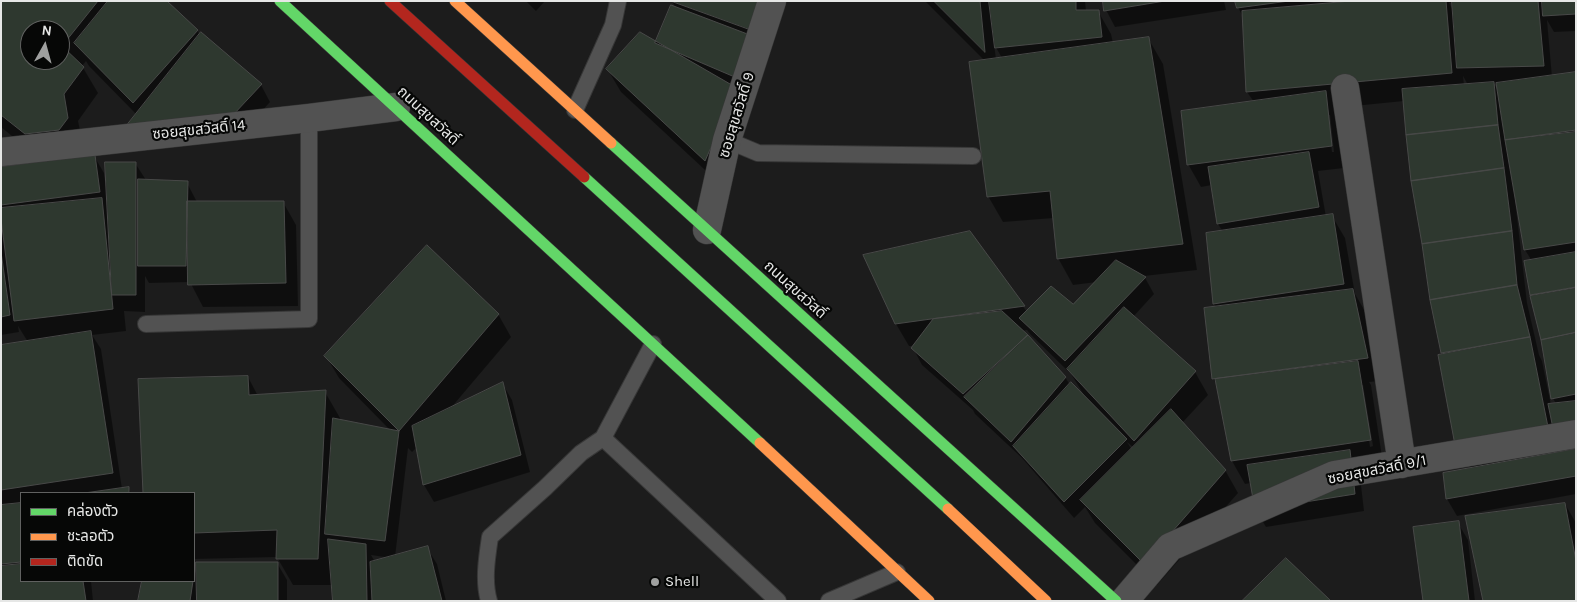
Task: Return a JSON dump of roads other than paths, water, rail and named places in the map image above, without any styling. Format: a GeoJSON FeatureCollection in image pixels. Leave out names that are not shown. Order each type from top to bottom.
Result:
{"type":"FeatureCollection","features":[{"type":"Feature","properties":{"kind":"main road","name":"ถนนสุขสวัสดิ์"},"geometry":{"type":"LineString","coordinates":[[280,1],[929,601]]}},
{"type":"Feature","properties":{"kind":"main road"},"geometry":{"type":"LineString","coordinates":[[390,1],[948,508],[1046,601]]}},
{"type":"Feature","properties":{"kind":"main road","name":"ถนนสุขสวัสดิ์"},"geometry":{"type":"LineString","coordinates":[[455,1],[1116,601]]}},
{"type":"Feature","properties":{"kind":"street","name":"ซอยสุขสวัสดิ์ 9"},"geometry":{"type":"LineString","coordinates":[[706,230],[728,140],[772,1]]}},
{"type":"Feature","properties":{"kind":"street"},"geometry":{"type":"LineString","coordinates":[[1345,88],[1402,464]]}},
{"type":"Feature","properties":{"kind":"street","name":"ซอยสุขสวัสดิ์ 14"},"geometry":{"type":"LineString","coordinates":[[1,152],[396,107]]}},
{"type":"Feature","properties":{"kind":"street","name":"ซอยสุขสวัสดิ์ 9/1"},"geometry":{"type":"LineString","coordinates":[[1124,601],[1170,547],[1334,476],[1576,434]]}},
{"type":"Feature","properties":{"kind":"lane"},"geometry":{"type":"LineString","coordinates":[[575,110],[613,25],[618,1]]}},
{"type":"Feature","properties":{"kind":"lane"},"geometry":{"type":"LineString","coordinates":[[146,324],[309,319],[309,118]]}},
{"type":"Feature","properties":{"kind":"lane"},"geometry":{"type":"LineString","coordinates":[[728,140],[758,154],[973,156]]}},
{"type":"Feature","properties":{"kind":"lane"},"geometry":{"type":"LineString","coordinates":[[489,601],[487,593],[487,557],[490,537],[545,488],[580,453],[603,438],[653,344]]}},
{"type":"Feature","properties":{"kind":"lane"},"geometry":{"type":"LineString","coordinates":[[603,438],[778,601]]}},
{"type":"Feature","properties":{"kind":"lane"},"geometry":{"type":"LineString","coordinates":[[829,601],[897,572]]}},
{"type":"Feature","properties":{"kind":"place","name":"Shell"},"geometry":{"type":"Point","coordinates":[655,582]}}]}
